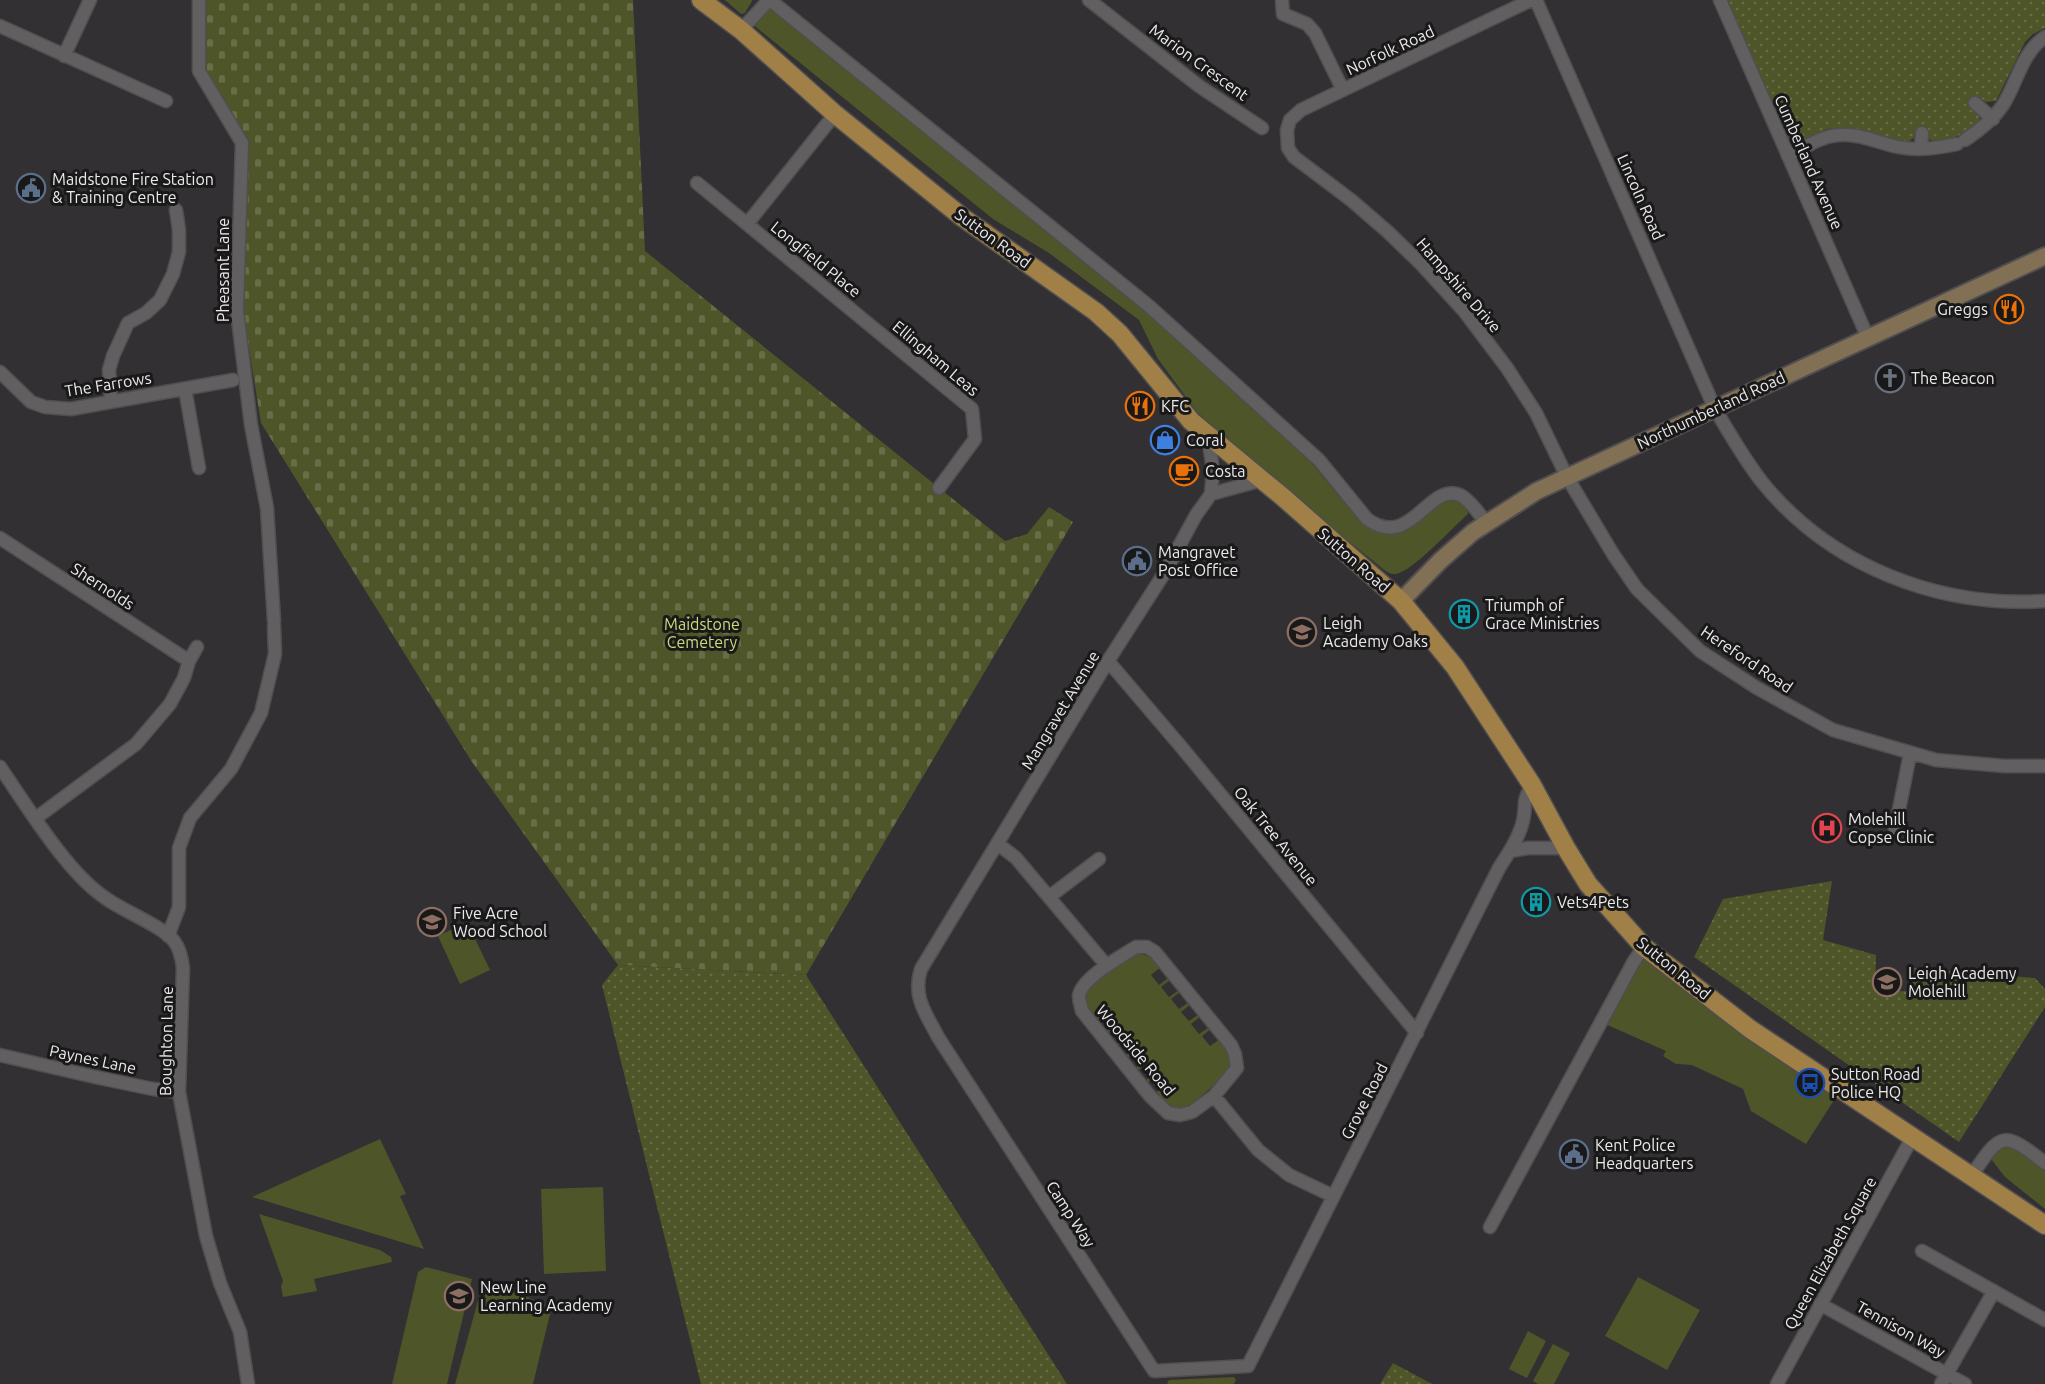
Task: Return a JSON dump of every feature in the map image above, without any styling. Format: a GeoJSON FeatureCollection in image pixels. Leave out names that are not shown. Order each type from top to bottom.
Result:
{"type":"FeatureCollection","features":[{"type":"Feature","properties":{"kind":"main road","name":"Sutton Road"},"geometry":{"type":"LineString","coordinates":[[701,0],[741,30],[835,114],[962,217],[1096,312],[1120,334],[1191,421],[1401,601],[1455,667],[1532,785],[1588,884],[1644,947],[1750,1029],[2045,1225]]}},
{"type":"Feature","properties":{"kind":"street"},"geometry":{"type":"LineString","coordinates":[[64,56],[90,0]]}},
{"type":"Feature","properties":{"kind":"street","name":"Pheasant Lane"},"geometry":{"type":"LineString","coordinates":[[168,936],[179,907],[179,848],[190,818],[231,769],[261,713],[275,654],[267,508],[251,425],[237,311],[242,143],[199,71],[199,0]]}},
{"type":"Feature","properties":{"kind":"street"},"geometry":{"type":"LineString","coordinates":[[741,30],[770,0],[1149,306],[1319,460],[1367,519],[1376,526],[1393,528],[1404,525],[1438,499],[1453,494],[1462,496],[1486,522]]}},
{"type":"Feature","properties":{"kind":"street","name":"Marion Crescent"},"geometry":{"type":"LineString","coordinates":[[1089,0],[1199,86],[1262,128]]}},
{"type":"Feature","properties":{"kind":"street"},"geometry":{"type":"LineString","coordinates":[[1282,0],[1283,14],[1307,24],[1315,33],[1343,90]]}},
{"type":"Feature","properties":{"kind":"street","name":"Norfolk Road"},"geometry":{"type":"LineString","coordinates":[[1288,148],[1287,130],[1294,115],[1316,102],[1531,0]]}},
{"type":"Feature","properties":{"kind":"street","name":"Lincoln Road"},"geometry":{"type":"LineString","coordinates":[[1536,0],[1715,409],[1736,445],[1762,481],[1795,516],[1837,550],[1879,572],[1943,594],[1992,601],[2045,601]]}},
{"type":"Feature","properties":{"kind":"street","name":"Cumberland Avenue"},"geometry":{"type":"LineString","coordinates":[[1720,0],[1868,338]]}},
{"type":"Feature","properties":{"kind":"street"},"geometry":{"type":"LineString","coordinates":[[0,26],[166,101]]}},
{"type":"Feature","properties":{"kind":"street"},"geometry":{"type":"LineString","coordinates":[[1788,156],[1821,140],[1840,135],[1856,136],[1907,149],[1961,142],[1993,119],[2009,94],[2029,52],[2045,37]]}},
{"type":"Feature","properties":{"kind":"street"},"geometry":{"type":"LineString","coordinates":[[1975,104],[1993,119]]}},
{"type":"Feature","properties":{"kind":"street","name":"Longfield Place"},"geometry":{"type":"LineString","coordinates":[[747,224],[835,114]]}},
{"type":"Feature","properties":{"kind":"street"},"geometry":{"type":"LineString","coordinates":[[1921,149],[1922,133]]}},
{"type":"Feature","properties":{"kind":"street","name":"Hampshire Drive"},"geometry":{"type":"LineString","coordinates":[[1288,148],[1294,157],[1351,200],[1388,232],[1464,311],[1526,397],[1548,435],[1567,477]]}},
{"type":"Feature","properties":{"kind":"street","name":"Longfield Place"},"geometry":{"type":"LineString","coordinates":[[698,183],[864,320]]}},
{"type":"Feature","properties":{"kind":"street"},"geometry":{"type":"LineString","coordinates":[[111,401],[109,370],[128,323],[146,313],[160,300],[173,274],[179,252],[176,210]]}},
{"type":"Feature","properties":{"kind":"street","name":"Northumberland Road"},"geometry":{"type":"LineString","coordinates":[[1401,601],[1441,560],[1486,522],[1537,491],[2045,256]]}},
{"type":"Feature","properties":{"kind":"street","name":"Ellingham Leas"},"geometry":{"type":"LineString","coordinates":[[864,320],[972,409],[975,439],[939,488]]}},
{"type":"Feature","properties":{"kind":"street","name":"The Farrows"},"geometry":{"type":"LineString","coordinates":[[0,372],[31,402],[45,407],[71,409],[232,380]]}},
{"type":"Feature","properties":{"kind":"street"},"geometry":{"type":"LineString","coordinates":[[185,389],[199,468]]}},
{"type":"Feature","properties":{"kind":"street"},"geometry":{"type":"LineString","coordinates":[[1208,436],[1213,470],[1211,494],[1262,480]]}},
{"type":"Feature","properties":{"kind":"street","name":"Hereford Road"},"geometry":{"type":"LineString","coordinates":[[1567,477],[1637,590],[1700,651],[1757,688],[1833,730],[1910,754],[1936,760],[1974,764],[2045,766]]}},
{"type":"Feature","properties":{"kind":"street","name":"Mangravet Avenue"},"geometry":{"type":"LineString","coordinates":[[917,991],[921,969],[1164,572],[1196,515],[1211,494]]}},
{"type":"Feature","properties":{"kind":"street","name":"Shernolds"},"geometry":{"type":"LineString","coordinates":[[0,538],[189,661]]}},
{"type":"Feature","properties":{"kind":"street"},"geometry":{"type":"LineString","coordinates":[[36,818],[136,744],[170,704],[197,647]]}},
{"type":"Feature","properties":{"kind":"street","name":"Oak Tree Avenue"},"geometry":{"type":"LineString","coordinates":[[1108,661],[1184,749],[1417,1033]]}},
{"type":"Feature","properties":{"kind":"street"},"geometry":{"type":"LineString","coordinates":[[1895,830],[1910,754]]}},
{"type":"Feature","properties":{"kind":"street"},"geometry":{"type":"LineString","coordinates":[[0,767],[60,850],[90,885],[104,897],[168,936]]}},
{"type":"Feature","properties":{"kind":"street","name":"Grove Road"},"geometry":{"type":"LineString","coordinates":[[1248,1366],[1499,868],[1510,851],[1523,821],[1523,799],[1532,785]]}},
{"type":"Feature","properties":{"kind":"street"},"geometry":{"type":"LineString","coordinates":[[998,844],[1016,858],[1107,966]]}},
{"type":"Feature","properties":{"kind":"street"},"geometry":{"type":"LineString","coordinates":[[1510,851],[1528,848],[1566,848]]}},
{"type":"Feature","properties":{"kind":"street"},"geometry":{"type":"LineString","coordinates":[[1049,897],[1099,859]]}},
{"type":"Feature","properties":{"kind":"street","name":"Boughton Lane"},"geometry":{"type":"LineString","coordinates":[[168,936],[178,949],[183,968],[179,1092],[200,1210],[220,1283],[240,1332],[248,1384]]}},
{"type":"Feature","properties":{"kind":"street","name":"Woodside Road"},"geometry":{"type":"LineString","coordinates":[[1136,946],[1147,947],[1155,952],[1231,1045],[1235,1054],[1237,1068],[1214,1096],[1192,1112],[1180,1115],[1168,1113],[1150,1096],[1082,1011],[1079,997],[1083,986],[1136,946]]}},
{"type":"Feature","properties":{"kind":"street"},"geometry":{"type":"LineString","coordinates":[[1490,1227],[1634,961],[1644,947]]}},
{"type":"Feature","properties":{"kind":"street","name":"Camp Way"},"geometry":{"type":"LineString","coordinates":[[917,991],[921,1005],[938,1037],[1154,1371],[1248,1366]]}},
{"type":"Feature","properties":{"kind":"street","name":"Paynes Lane"},"geometry":{"type":"LineString","coordinates":[[0,1055],[107,1080],[179,1092]]}},
{"type":"Feature","properties":{"kind":"street"},"geometry":{"type":"LineString","coordinates":[[1214,1096],[1258,1150],[1289,1175],[1333,1197]]}},
{"type":"Feature","properties":{"kind":"street","name":"Queen Elizabeth Square"},"geometry":{"type":"LineString","coordinates":[[1777,1384],[1912,1138]]}},
{"type":"Feature","properties":{"kind":"street"},"geometry":{"type":"LineString","coordinates":[[1972,1175],[1995,1144],[2005,1140],[2022,1145],[2045,1163]]}},
{"type":"Feature","properties":{"kind":"street"},"geometry":{"type":"LineString","coordinates":[[1922,1251],[2045,1320]]}},
{"type":"Feature","properties":{"kind":"street"},"geometry":{"type":"LineString","coordinates":[[1944,1379],[1994,1291]]}},
{"type":"Feature","properties":{"kind":"street","name":"Tennison Way"},"geometry":{"type":"LineString","coordinates":[[1820,1304],[1944,1379],[1965,1384]]}},
{"type":"Feature","properties":{"kind":"green space","name":"Maidstone Cemetery"},"geometry":{"type":"Polygon","coordinates":[[[203,0],[633,0],[645,251],[1005,541],[1027,534],[1049,507],[1073,522],[806,975],[618,965],[472,762],[261,423],[243,311],[247,142],[204,70],[203,0]]]}},
{"type":"Feature","properties":{"kind":"green space"},"geometry":{"type":"Polygon","coordinates":[[[725,0],[752,1],[745,13],[741,14],[725,0]]]}},
{"type":"Feature","properties":{"kind":"green space"},"geometry":{"type":"Polygon","coordinates":[[[1725,0],[2045,0],[2045,28],[2033,34],[2025,42],[1996,101],[1986,102],[1982,99],[1975,105],[1980,116],[1979,122],[1956,137],[1943,141],[1930,140],[1924,129],[1916,129],[1914,138],[1906,143],[1841,128],[1827,129],[1799,142],[1787,140],[1725,0]]]}},
{"type":"Feature","properties":{"kind":"green space"},"geometry":{"type":"Polygon","coordinates":[[[766,8],[774,9],[1150,311],[1298,447],[1359,520],[1367,526],[1381,532],[1443,498],[1458,499],[1466,506],[1468,514],[1433,548],[1403,571],[1396,574],[1384,570],[1271,478],[1197,412],[1158,359],[1139,320],[1049,253],[993,219],[757,28],[752,23],[766,8]]]}},
{"type":"Feature","properties":{"kind":"green space","name":"Leigh Academy Molehill"},"geometry":{"type":"Polygon","coordinates":[[[1832,881],[1823,940],[1876,955],[1875,992],[1910,991],[1914,968],[2035,978],[2045,989],[2045,1007],[1959,1142],[1694,957],[1723,899],[1832,881]]]}},
{"type":"Feature","properties":{"kind":"green space"},"geometry":{"type":"Polygon","coordinates":[[[467,922],[490,970],[460,984],[438,936],[467,922]]]}},
{"type":"Feature","properties":{"kind":"green space"},"geometry":{"type":"Polygon","coordinates":[[[1127,953],[1146,956],[1161,967],[1151,975],[1159,985],[1168,978],[1170,980],[1161,987],[1169,997],[1179,990],[1180,992],[1171,999],[1179,1009],[1189,1002],[1191,1004],[1181,1012],[1189,1021],[1199,1014],[1201,1016],[1191,1024],[1199,1034],[1209,1027],[1211,1029],[1202,1036],[1210,1046],[1220,1039],[1229,1055],[1230,1062],[1224,1075],[1193,1103],[1186,1106],[1178,1108],[1171,1106],[1157,1097],[1154,1094],[1163,1087],[1155,1077],[1146,1084],[1144,1082],[1153,1074],[1145,1065],[1136,1072],[1134,1069],[1143,1062],[1135,1052],[1126,1060],[1123,1057],[1133,1049],[1125,1040],[1115,1048],[1114,1046],[1123,1038],[1116,1028],[1106,1036],[1103,1033],[1113,1025],[1105,1016],[1095,1023],[1086,1008],[1085,990],[1127,953]]]}},
{"type":"Feature","properties":{"kind":"green space"},"geometry":{"type":"Polygon","coordinates":[[[1642,960],[1649,961],[1681,988],[1833,1090],[1836,1097],[1806,1144],[1751,1111],[1743,1089],[1692,1065],[1676,1064],[1663,1056],[1666,1051],[1603,1023],[1631,971],[1642,960]]]}},
{"type":"Feature","properties":{"kind":"green space"},"geometry":{"type":"Polygon","coordinates":[[[618,965],[806,975],[1067,1384],[701,1384],[602,985],[618,965]]]}},
{"type":"Feature","properties":{"kind":"green space"},"geometry":{"type":"Polygon","coordinates":[[[380,1139],[406,1194],[400,1196],[424,1249],[252,1197],[380,1139]]]}},
{"type":"Feature","properties":{"kind":"green space"},"geometry":{"type":"Polygon","coordinates":[[[2007,1145],[2023,1153],[2045,1170],[2045,1209],[2005,1177],[1991,1159],[1993,1151],[2007,1145]]]}},
{"type":"Feature","properties":{"kind":"green space"},"geometry":{"type":"Polygon","coordinates":[[[603,1187],[606,1271],[544,1274],[541,1189],[603,1187]]]}},
{"type":"Feature","properties":{"kind":"green space"},"geometry":{"type":"Polygon","coordinates":[[[259,1214],[380,1250],[391,1257],[392,1262],[314,1279],[317,1291],[283,1297],[281,1286],[283,1281],[259,1214]]]}},
{"type":"Feature","properties":{"kind":"green space"},"geometry":{"type":"Polygon","coordinates":[[[426,1267],[472,1279],[447,1384],[392,1384],[418,1272],[426,1267]]]}},
{"type":"Feature","properties":{"kind":"green space"},"geometry":{"type":"Polygon","coordinates":[[[1638,1277],[1700,1310],[1667,1370],[1605,1336],[1638,1277]]]}},
{"type":"Feature","properties":{"kind":"green space"},"geometry":{"type":"Polygon","coordinates":[[[489,1284],[552,1306],[533,1384],[455,1384],[482,1286],[489,1284]]]}},
{"type":"Feature","properties":{"kind":"green space"},"geometry":{"type":"Polygon","coordinates":[[[1528,1331],[1546,1341],[1527,1378],[1509,1369],[1528,1331]]]}},
{"type":"Feature","properties":{"kind":"green space"},"geometry":{"type":"Polygon","coordinates":[[[1553,1344],[1570,1353],[1554,1384],[1538,1384],[1533,1381],[1553,1344]]]}},
{"type":"Feature","properties":{"kind":"green space"},"geometry":{"type":"Polygon","coordinates":[[[1393,1363],[1432,1384],[1380,1384],[1393,1363]]]}},
{"type":"Feature","properties":{"kind":"green space"},"geometry":{"type":"Polygon","coordinates":[[[1234,1377],[1236,1380],[1234,1384],[1167,1384],[1169,1380],[1234,1377]]]}},
{"type":"Feature","properties":{"kind":"place","name":"Maidstone Fire Station & Training Centre"},"geometry":{"type":"Point","coordinates":[31,188]}},
{"type":"Feature","properties":{"kind":"place","name":"Greggs"},"geometry":{"type":"Point","coordinates":[2009,309]}},
{"type":"Feature","properties":{"kind":"place","name":"The Beacon"},"geometry":{"type":"Point","coordinates":[1890,378]}},
{"type":"Feature","properties":{"kind":"place","name":"KFC"},"geometry":{"type":"Point","coordinates":[1140,406]}},
{"type":"Feature","properties":{"kind":"place","name":"Coral"},"geometry":{"type":"Point","coordinates":[1165,440]}},
{"type":"Feature","properties":{"kind":"place","name":"Costa"},"geometry":{"type":"Point","coordinates":[1184,471]}},
{"type":"Feature","properties":{"kind":"place","name":"Mangravet Post Office"},"geometry":{"type":"Point","coordinates":[1137,561]}},
{"type":"Feature","properties":{"kind":"place","name":"Triumph of Grace Ministries"},"geometry":{"type":"Point","coordinates":[1464,614]}},
{"type":"Feature","properties":{"kind":"place","name":"Leigh Academy Oaks"},"geometry":{"type":"Point","coordinates":[1302,632]}},
{"type":"Feature","properties":{"kind":"place","name":"Molehill Copse Clinic"},"geometry":{"type":"Point","coordinates":[1827,828]}},
{"type":"Feature","properties":{"kind":"place","name":"Vets4Pets"},"geometry":{"type":"Point","coordinates":[1536,902]}},
{"type":"Feature","properties":{"kind":"place","name":"Five Acre Wood School"},"geometry":{"type":"Point","coordinates":[432,922]}},
{"type":"Feature","properties":{"kind":"place","name":"Leigh Academy Molehill"},"geometry":{"type":"Point","coordinates":[1887,982]}},
{"type":"Feature","properties":{"kind":"place","name":"Sutton Road Police HQ"},"geometry":{"type":"Point","coordinates":[1810,1083]}},
{"type":"Feature","properties":{"kind":"place","name":"Kent Police Headquarters"},"geometry":{"type":"Point","coordinates":[1574,1154]}},
{"type":"Feature","properties":{"kind":"place","name":"New Line Learning Academy"},"geometry":{"type":"Point","coordinates":[459,1296]}}]}
